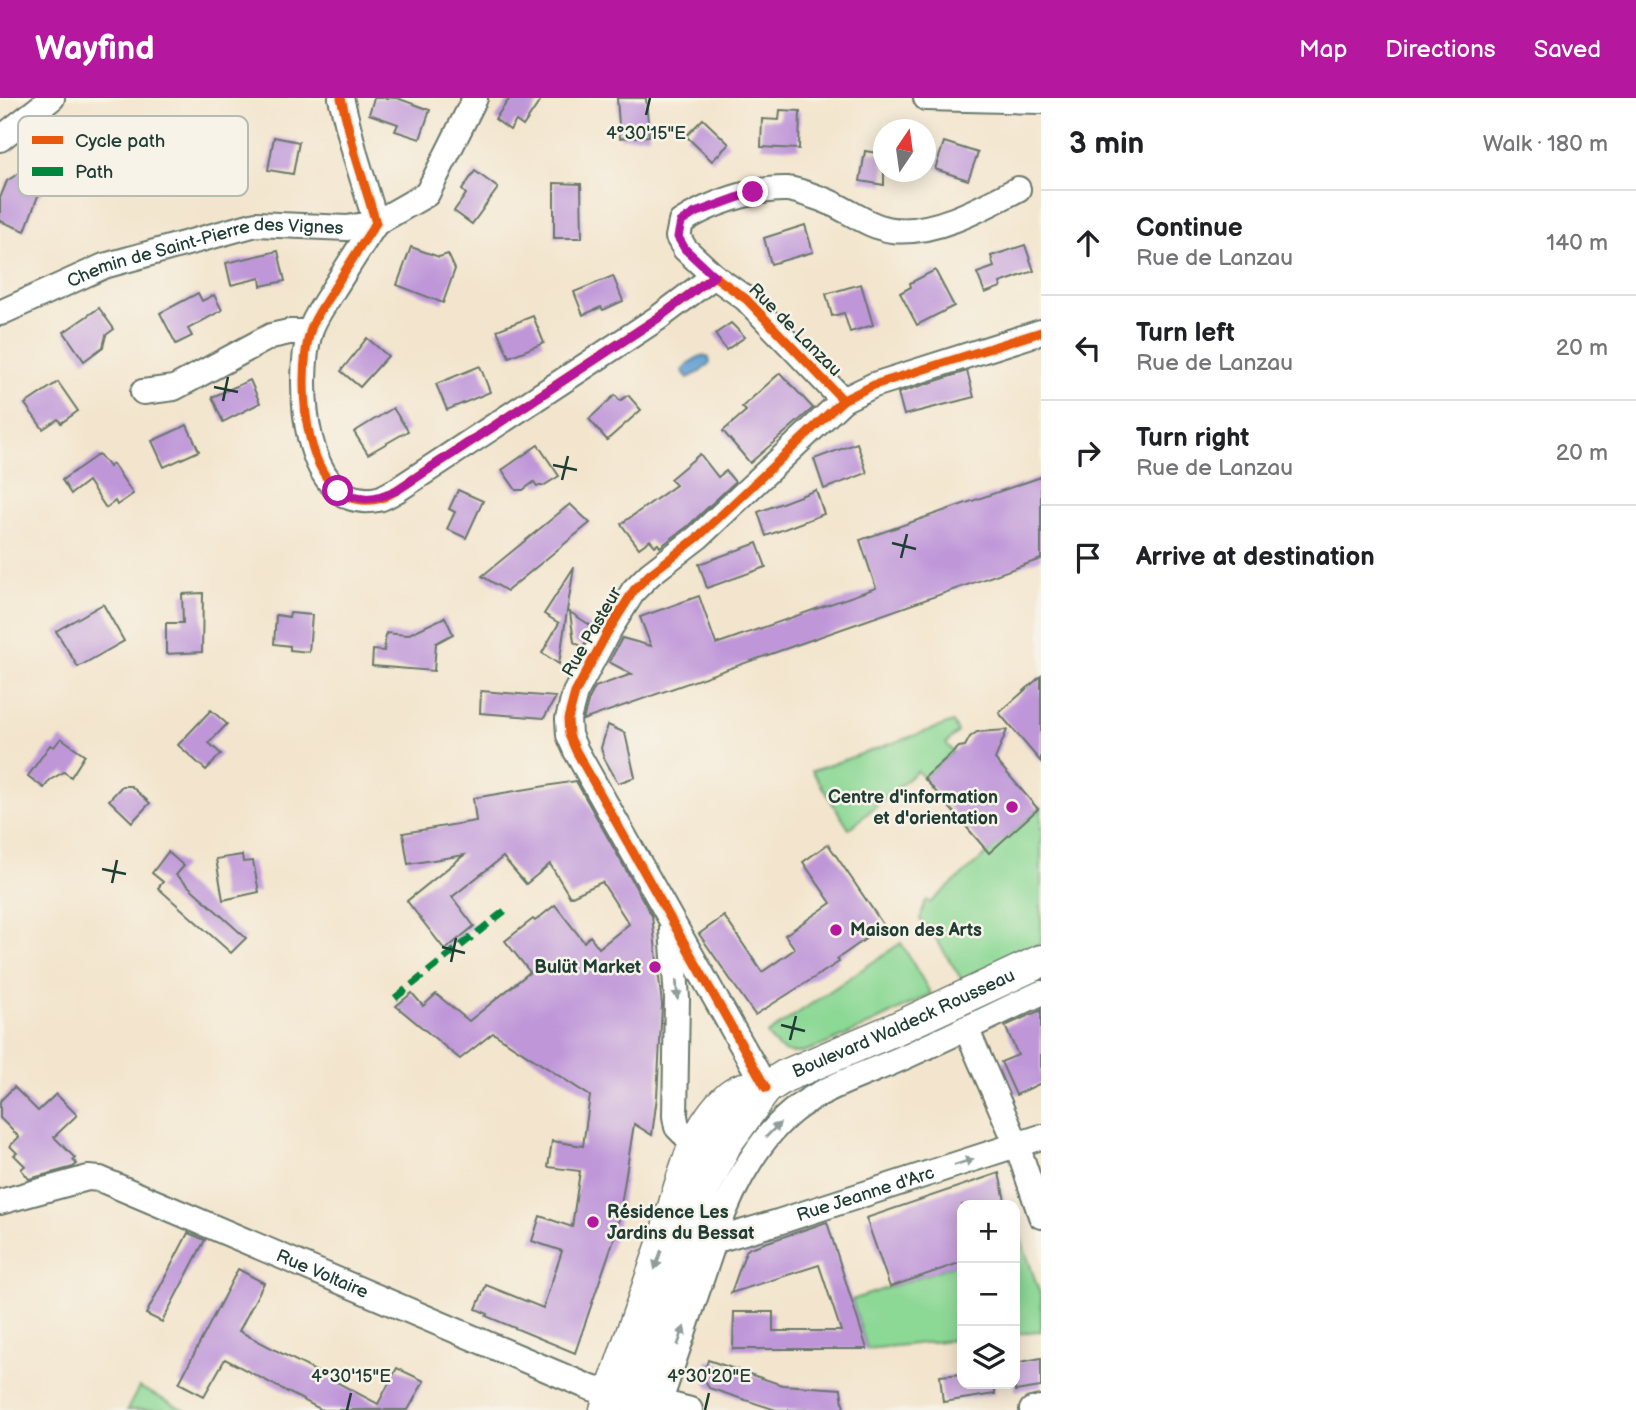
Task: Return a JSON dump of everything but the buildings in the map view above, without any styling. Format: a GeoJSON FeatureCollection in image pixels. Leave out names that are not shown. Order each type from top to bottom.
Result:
{"type":"FeatureCollection","features":[{"type":"Feature","properties":{"kind":"main road","name":"Boulevard Waldeck Rousseau"},"geometry":{"type":"LineString","coordinates":[[648,1405],[654,1348],[701,1245],[700,1200],[715,1162],[766,1088],[785,1076],[893,1030],[1041,961]]}},
{"type":"Feature","properties":{"kind":"main road","name":"Boulevard Waldeck Rousseau"},"geometry":{"type":"LineString","coordinates":[[648,1405],[663,1244],[683,1174],[696,1146],[722,1105],[741,1089],[766,1088]]}},
{"type":"Feature","properties":{"kind":"street"},"geometry":{"type":"LineString","coordinates":[[29,116],[52,98]]}},
{"type":"Feature","properties":{"kind":"street"},"geometry":{"type":"LineString","coordinates":[[341,98],[376,223],[320,311],[310,332],[304,394],[311,445],[324,476],[338,491],[356,498],[378,499],[397,490],[658,318],[714,276]]}},
{"type":"Feature","properties":{"kind":"street","name":"Chemin de Saint-Pierre des Vignes"},"geometry":{"type":"LineString","coordinates":[[0,313],[104,266],[256,224],[347,228],[376,223],[427,194],[475,98]]}},
{"type":"Feature","properties":{"kind":"street"},"geometry":{"type":"LineString","coordinates":[[926,98],[1041,101]]}},
{"type":"Feature","properties":{"kind":"street"},"geometry":{"type":"LineString","coordinates":[[0,139],[18,125]]}},
{"type":"Feature","properties":{"kind":"street","name":"Rue de Lanzau"},"geometry":{"type":"LineString","coordinates":[[843,400],[746,299],[714,276],[685,249],[678,237],[681,222],[695,213],[753,192],[789,189],[824,200],[891,230],[924,229],[976,211],[1018,189]]}},
{"type":"Feature","properties":{"kind":"street"},"geometry":{"type":"LineString","coordinates":[[143,392],[174,388],[271,336],[289,332],[310,332]]}},
{"type":"Feature","properties":{"kind":"street","name":"Rue Pasteur"},"geometry":{"type":"LineString","coordinates":[[766,1088],[569,735],[568,719],[575,693],[634,590],[698,537],[843,400],[874,384],[1041,332]]}},
{"type":"Feature","properties":{"kind":"street","name":"Rue Pasteur"},"geometry":{"type":"LineString","coordinates":[[672,922],[677,999],[675,1116],[677,1127],[696,1146]]}},
{"type":"Feature","properties":{"kind":"street"},"geometry":{"type":"LineString","coordinates":[[701,1245],[766,1137],[794,1109],[1041,993]]}},
{"type":"Feature","properties":{"kind":"street"},"geometry":{"type":"LineString","coordinates":[[966,1028],[1017,1145],[1041,1216]]}},
{"type":"Feature","properties":{"kind":"street"},"geometry":{"type":"LineString","coordinates":[[893,1030],[928,1047]]}},
{"type":"Feature","properties":{"kind":"street","name":"Rue Jeanne d'Arc"},"geometry":{"type":"LineString","coordinates":[[701,1245],[1041,1137]]}},
{"type":"Feature","properties":{"kind":"street","name":"Rue Voltaire"},"geometry":{"type":"LineString","coordinates":[[0,1202],[88,1178],[100,1179],[591,1388],[648,1405]]}},
{"type":"Feature","properties":{"kind":"street"},"geometry":{"type":"LineString","coordinates":[[1032,1410],[1041,1408]]}},
{"type":"Feature","properties":{"kind":"green space"},"geometry":{"type":"Polygon","coordinates":[[[953,722],[958,732],[946,743],[953,752],[924,778],[917,771],[849,829],[812,771],[953,722]]]}},
{"type":"Feature","properties":{"kind":"green space"},"geometry":{"type":"Polygon","coordinates":[[[1041,807],[1041,943],[962,980],[931,931],[920,920],[925,902],[927,900],[930,903],[1041,807]]]}},
{"type":"Feature","properties":{"kind":"green space"},"geometry":{"type":"Polygon","coordinates":[[[901,943],[931,994],[804,1052],[784,1051],[767,1034],[901,943]]]}},
{"type":"Feature","properties":{"kind":"green space"},"geometry":{"type":"Polygon","coordinates":[[[1020,1236],[1041,1297],[1041,1331],[1020,1333],[1020,1236]]]}},
{"type":"Feature","properties":{"kind":"green space"},"geometry":{"type":"Polygon","coordinates":[[[957,1264],[957,1340],[867,1349],[852,1300],[957,1264]]]}},
{"type":"Feature","properties":{"kind":"green space"},"geometry":{"type":"Polygon","coordinates":[[[139,1387],[184,1410],[127,1410],[139,1387]]]}},
{"type":"Feature","properties":{"kind":"water"},"geometry":{"type":"Polygon","coordinates":[[[704,355],[709,358],[710,363],[688,378],[682,371],[692,361],[704,355]]]}},
{"type":"Feature","properties":{"kind":"marked path"},"geometry":{"type":"LineString","coordinates":[[395,998],[507,909]]}},
{"type":"Feature","properties":{"kind":"cycle path"},"geometry":{"type":"LineString","coordinates":[[341,98],[376,223],[314,321],[306,353],[305,409],[310,439],[319,465],[333,486],[353,498],[385,497],[658,318],[714,276],[746,299],[843,400]]}},
{"type":"Feature","properties":{"kind":"cycle path"},"geometry":{"type":"LineString","coordinates":[[766,1088],[576,751],[569,735],[568,719],[575,693],[634,590],[650,574],[698,537],[843,400],[874,385],[1041,332]]}},
{"type":"Feature","properties":{"kind":"place","name":"Centre d'information et d'orientation"},"geometry":{"type":"Point","coordinates":[1012,807]}},
{"type":"Feature","properties":{"kind":"place","name":"Maison des Arts"},"geometry":{"type":"Point","coordinates":[836,930]}},
{"type":"Feature","properties":{"kind":"place","name":"Bulüt Market"},"geometry":{"type":"Point","coordinates":[655,967]}},
{"type":"Feature","properties":{"kind":"place","name":"Résidence Les Jardins du Bessat"},"geometry":{"type":"Point","coordinates":[593,1222]}},
{"type":"Feature","properties":{"kind":"route"},"geometry":{"type":"LineString","coordinates":[[338,491],[356,498],[378,499],[397,490],[658,318],[714,276],[685,249],[678,237],[681,222],[695,213],[753,192]]}}]}
